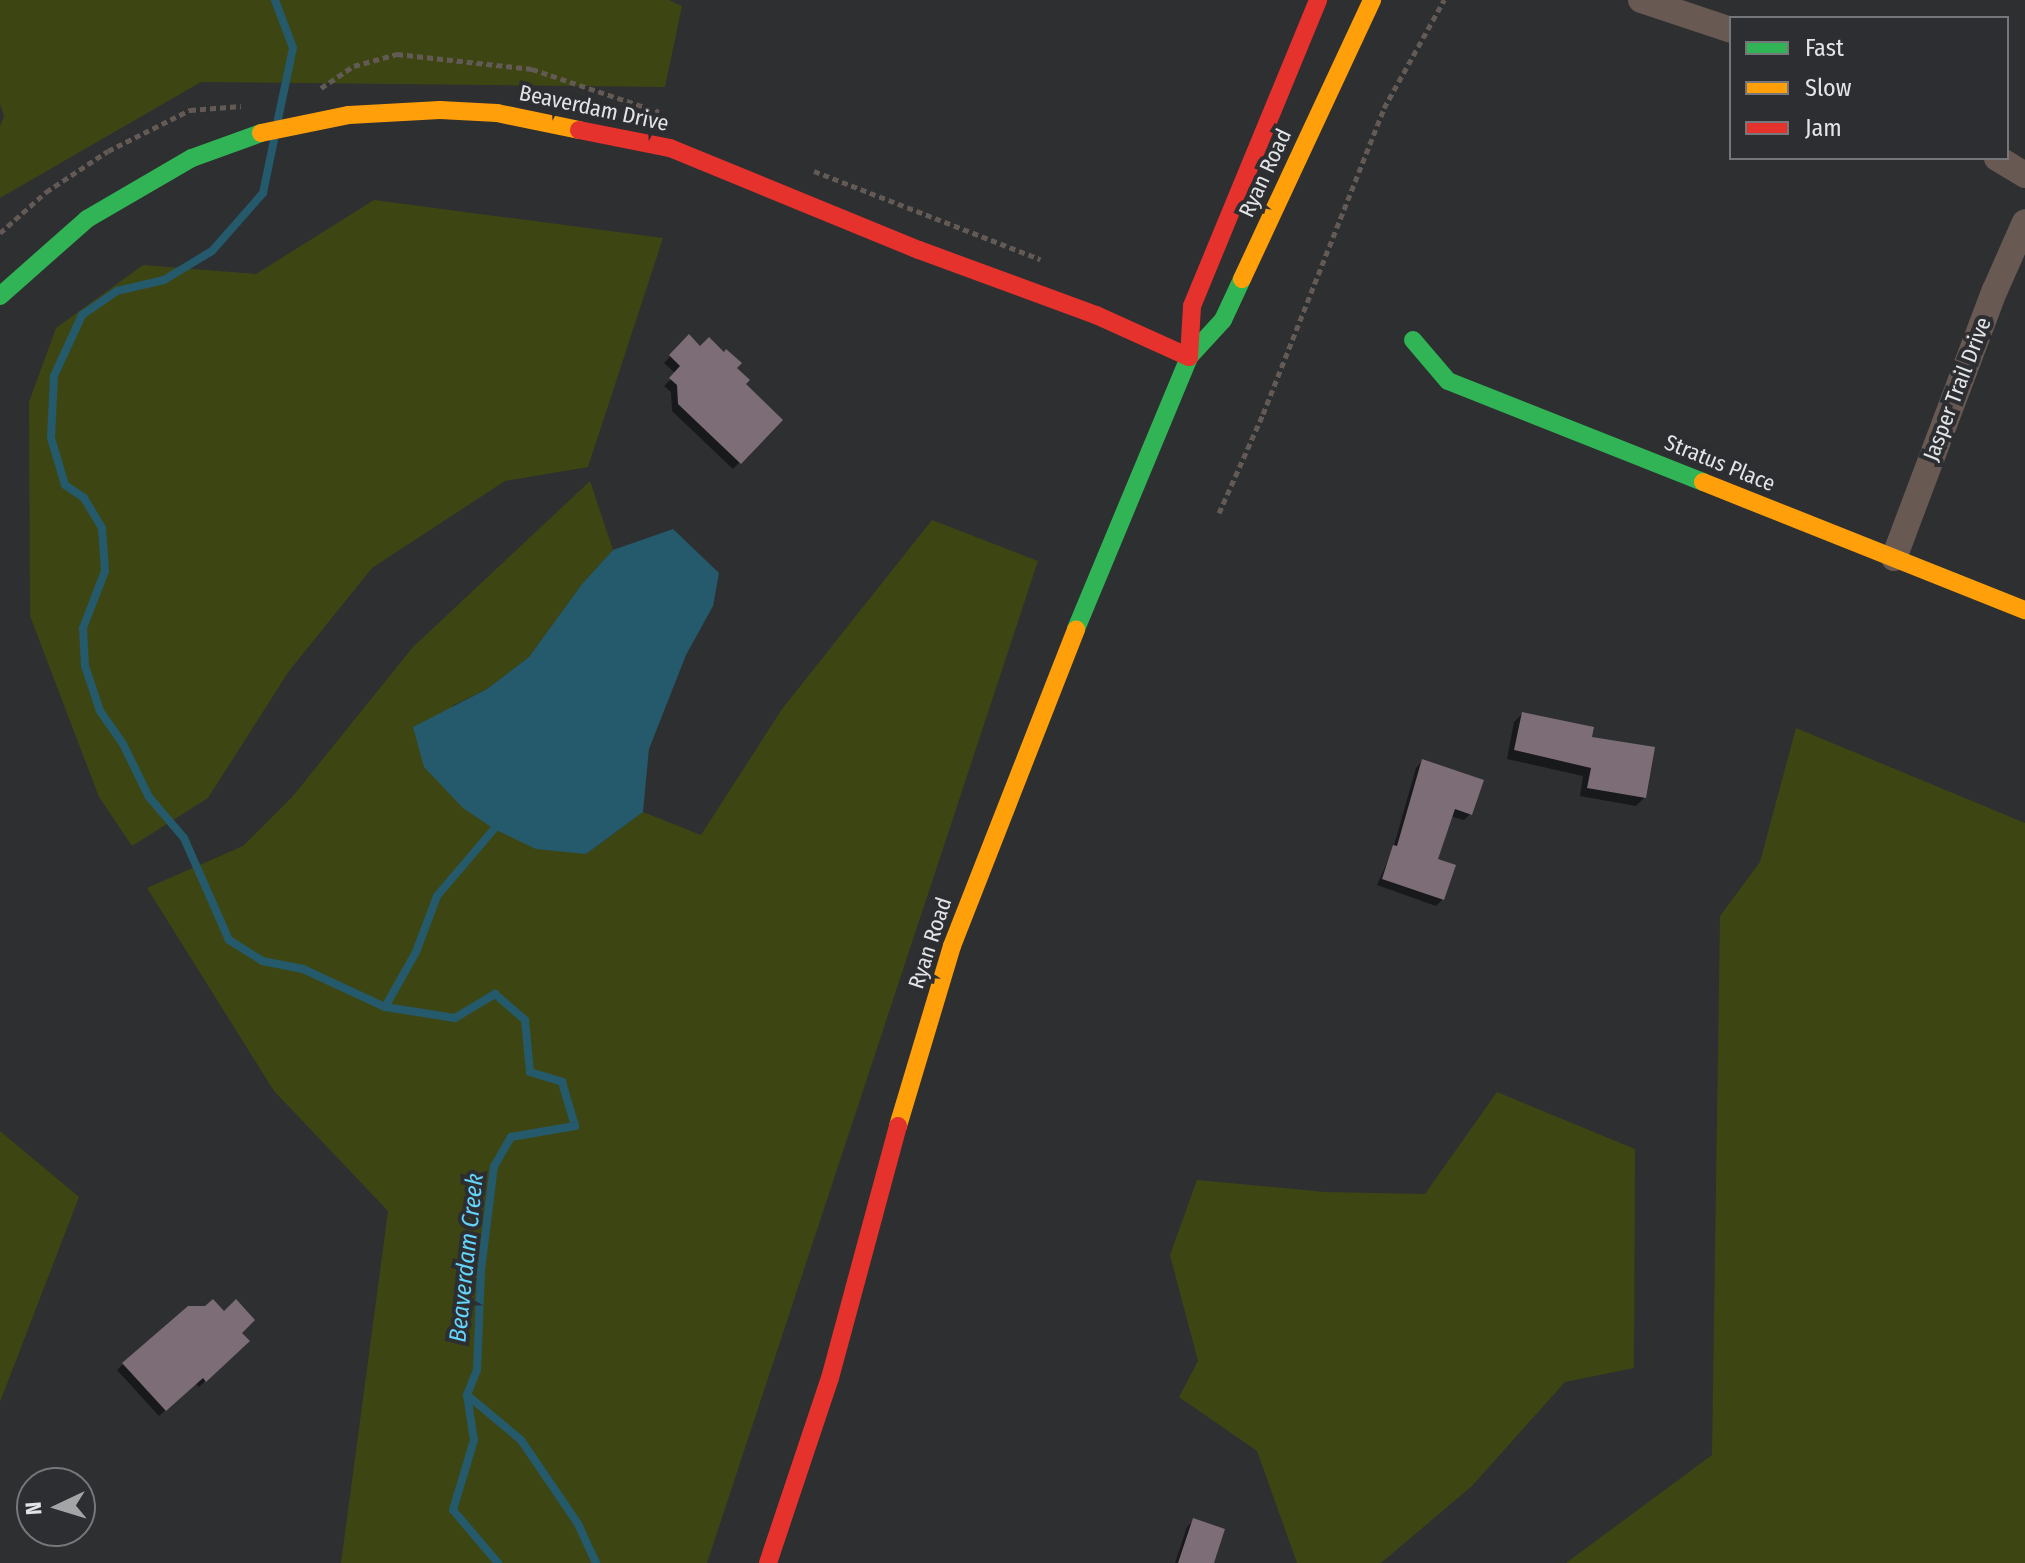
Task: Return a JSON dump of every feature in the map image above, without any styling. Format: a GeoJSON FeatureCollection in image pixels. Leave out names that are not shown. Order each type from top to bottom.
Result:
{"type":"FeatureCollection","features":[{"type":"Feature","properties":{"kind":"main road","name":"Ryan Road"},"geometry":{"type":"LineString","coordinates":[[768,1563],[830,1378],[891,1149],[952,946],[1027,747],[1189,357],[1192,306],[1318,0]]}},
{"type":"Feature","properties":{"kind":"main road","name":"Ryan Road"},"geometry":{"type":"LineString","coordinates":[[1189,357],[1223,320],[1372,0]]}},
{"type":"Feature","properties":{"kind":"main road","name":"Beaverdam Drive"},"geometry":{"type":"LineString","coordinates":[[0,296],[87,219],[192,158],[258,134],[349,115],[440,110],[497,113],[670,148],[919,250],[1096,315],[1189,357]]}},
{"type":"Feature","properties":{"kind":"main road","name":"Stratus Place"},"geometry":{"type":"LineString","coordinates":[[1413,340],[1448,381],[2025,610]]}},
{"type":"Feature","properties":{"kind":"street"},"geometry":{"type":"LineString","coordinates":[[1641,0],[1729,29]]}},
{"type":"Feature","properties":{"kind":"street"},"geometry":{"type":"LineString","coordinates":[[2000,160],[2025,175]]}},
{"type":"Feature","properties":{"kind":"street","name":"Jasper Trail Drive"},"geometry":{"type":"LineString","coordinates":[[1894,558],[1995,290],[2025,222]]}},
{"type":"Feature","properties":{"kind":"path"},"geometry":{"type":"LineString","coordinates":[[1219,513],[1263,414],[1384,108],[1401,72],[1424,40],[1444,0]]}},
{"type":"Feature","properties":{"kind":"path"},"geometry":{"type":"LineString","coordinates":[[0,233],[46,192],[108,151],[190,110],[247,105]]}},
{"type":"Feature","properties":{"kind":"green space"},"geometry":{"type":"Polygon","coordinates":[[[0,0],[669,0],[682,6],[665,87],[201,82],[0,198],[0,126],[4,116],[0,104],[0,0]]]}},
{"type":"Feature","properties":{"kind":"green space"},"geometry":{"type":"Polygon","coordinates":[[[374,200],[663,238],[588,467],[505,481],[372,568],[289,671],[208,798],[132,846],[99,797],[30,616],[29,402],[56,328],[143,265],[256,274],[374,200]]]}},
{"type":"Feature","properties":{"kind":"green space"},"geometry":{"type":"Polygon","coordinates":[[[590,481],[613,550],[582,584],[529,657],[487,689],[452,706],[586,854],[643,812],[701,835],[782,709],[932,520],[1038,561],[707,1563],[341,1563],[388,1211],[274,1091],[147,888],[243,846],[293,796],[413,647],[590,481]]]}},
{"type":"Feature","properties":{"kind":"green space"},"geometry":{"type":"Polygon","coordinates":[[[1796,728],[2025,823],[2025,1563],[1566,1563],[1712,1455],[1720,916],[1760,862],[1796,728]]]}},
{"type":"Feature","properties":{"kind":"green space"},"geometry":{"type":"Polygon","coordinates":[[[1497,1092],[1635,1149],[1634,1368],[1565,1382],[1472,1486],[1381,1563],[1297,1563],[1257,1451],[1179,1397],[1198,1361],[1170,1255],[1197,1180],[1325,1192],[1425,1194],[1497,1092]]]}},
{"type":"Feature","properties":{"kind":"green space"},"geometry":{"type":"Polygon","coordinates":[[[0,1131],[79,1197],[0,1402],[0,1131]]]}},
{"type":"Feature","properties":{"kind":"water"},"geometry":{"type":"Polygon","coordinates":[[[673,529],[719,573],[713,606],[686,655],[649,749],[643,812],[586,854],[536,849],[494,829],[463,808],[424,767],[413,727],[487,689],[529,657],[582,584],[613,550],[673,529]]]}},
{"type":"Feature","properties":{"kind":"building"},"geometry":{"type":"Polygon","coordinates":[[[689,334],[700,346],[709,337],[724,352],[726,349],[742,363],[737,368],[750,380],[746,384],[783,420],[741,464],[678,404],[677,385],[669,378],[680,366],[669,355],[689,334]]]}},
{"type":"Feature","properties":{"kind":"building"},"geometry":{"type":"Polygon","coordinates":[[[1522,712],[1594,727],[1592,737],[1655,747],[1646,798],[1587,788],[1591,768],[1514,750],[1522,712]]]}},
{"type":"Feature","properties":{"kind":"building"},"geometry":{"type":"Polygon","coordinates":[[[1422,759],[1484,780],[1472,815],[1455,809],[1438,859],[1456,865],[1444,900],[1382,879],[1393,845],[1397,846],[1422,759]]]}},
{"type":"Feature","properties":{"kind":"building"},"geometry":{"type":"Polygon","coordinates":[[[213,1299],[224,1311],[236,1299],[255,1320],[242,1333],[250,1341],[206,1382],[203,1378],[166,1411],[122,1363],[188,1306],[205,1306],[213,1299]]]}},
{"type":"Feature","properties":{"kind":"building"},"geometry":{"type":"Polygon","coordinates":[[[1193,1518],[1225,1529],[1214,1563],[1178,1563],[1193,1518]]]}},
{"type":"Feature","properties":{"kind":"waterway","name":"Beaverdam Creek"},"geometry":{"type":"LineString","coordinates":[[275,0],[293,48],[278,119]]}},
{"type":"Feature","properties":{"kind":"waterway","name":"Beaverdam Creek"},"geometry":{"type":"LineString","coordinates":[[274,140],[263,193],[212,251],[164,280],[117,291],[82,315],[54,376],[51,438],[65,485],[84,498],[102,528],[105,571],[83,628],[85,666],[100,711],[123,744],[149,797],[184,838],[229,940],[262,961],[303,969],[385,1007],[455,1018],[495,994],[525,1020],[530,1072],[562,1082],[575,1126],[511,1137],[494,1166],[481,1271],[477,1370],[467,1395],[474,1440],[453,1510],[498,1563]]}},
{"type":"Feature","properties":{"kind":"waterway"},"geometry":{"type":"LineString","coordinates":[[385,1007],[416,952],[437,896],[494,829]]}},
{"type":"Feature","properties":{"kind":"waterway"},"geometry":{"type":"LineString","coordinates":[[467,1395],[521,1440],[578,1524],[596,1563]]}},
{"type":"Feature","properties":{"kind":"traffic: fast"},"geometry":{"type":"LineString","coordinates":[[0,296],[87,219],[192,158],[261,133]]}},
{"type":"Feature","properties":{"kind":"traffic: fast"},"geometry":{"type":"LineString","coordinates":[[1076,629],[1189,357],[1223,320],[1242,279]]}},
{"type":"Feature","properties":{"kind":"traffic: fast"},"geometry":{"type":"LineString","coordinates":[[1413,340],[1448,381],[1703,482]]}},
{"type":"Feature","properties":{"kind":"traffic: slow"},"geometry":{"type":"LineString","coordinates":[[1242,279],[1372,0]]}},
{"type":"Feature","properties":{"kind":"traffic: slow"},"geometry":{"type":"LineString","coordinates":[[261,133],[349,115],[440,110],[497,113],[579,130]]}},
{"type":"Feature","properties":{"kind":"traffic: slow"},"geometry":{"type":"LineString","coordinates":[[1703,482],[2025,610]]}},
{"type":"Feature","properties":{"kind":"traffic: slow"},"geometry":{"type":"LineString","coordinates":[[898,1126],[952,946],[1076,629]]}},
{"type":"Feature","properties":{"kind":"traffic: jam"},"geometry":{"type":"LineString","coordinates":[[1189,357],[1192,306],[1318,0]]}},
{"type":"Feature","properties":{"kind":"traffic: jam"},"geometry":{"type":"LineString","coordinates":[[579,130],[670,148],[919,250],[1096,315],[1189,357]]}},
{"type":"Feature","properties":{"kind":"traffic: jam"},"geometry":{"type":"LineString","coordinates":[[768,1563],[830,1378],[898,1126]]}}]}
